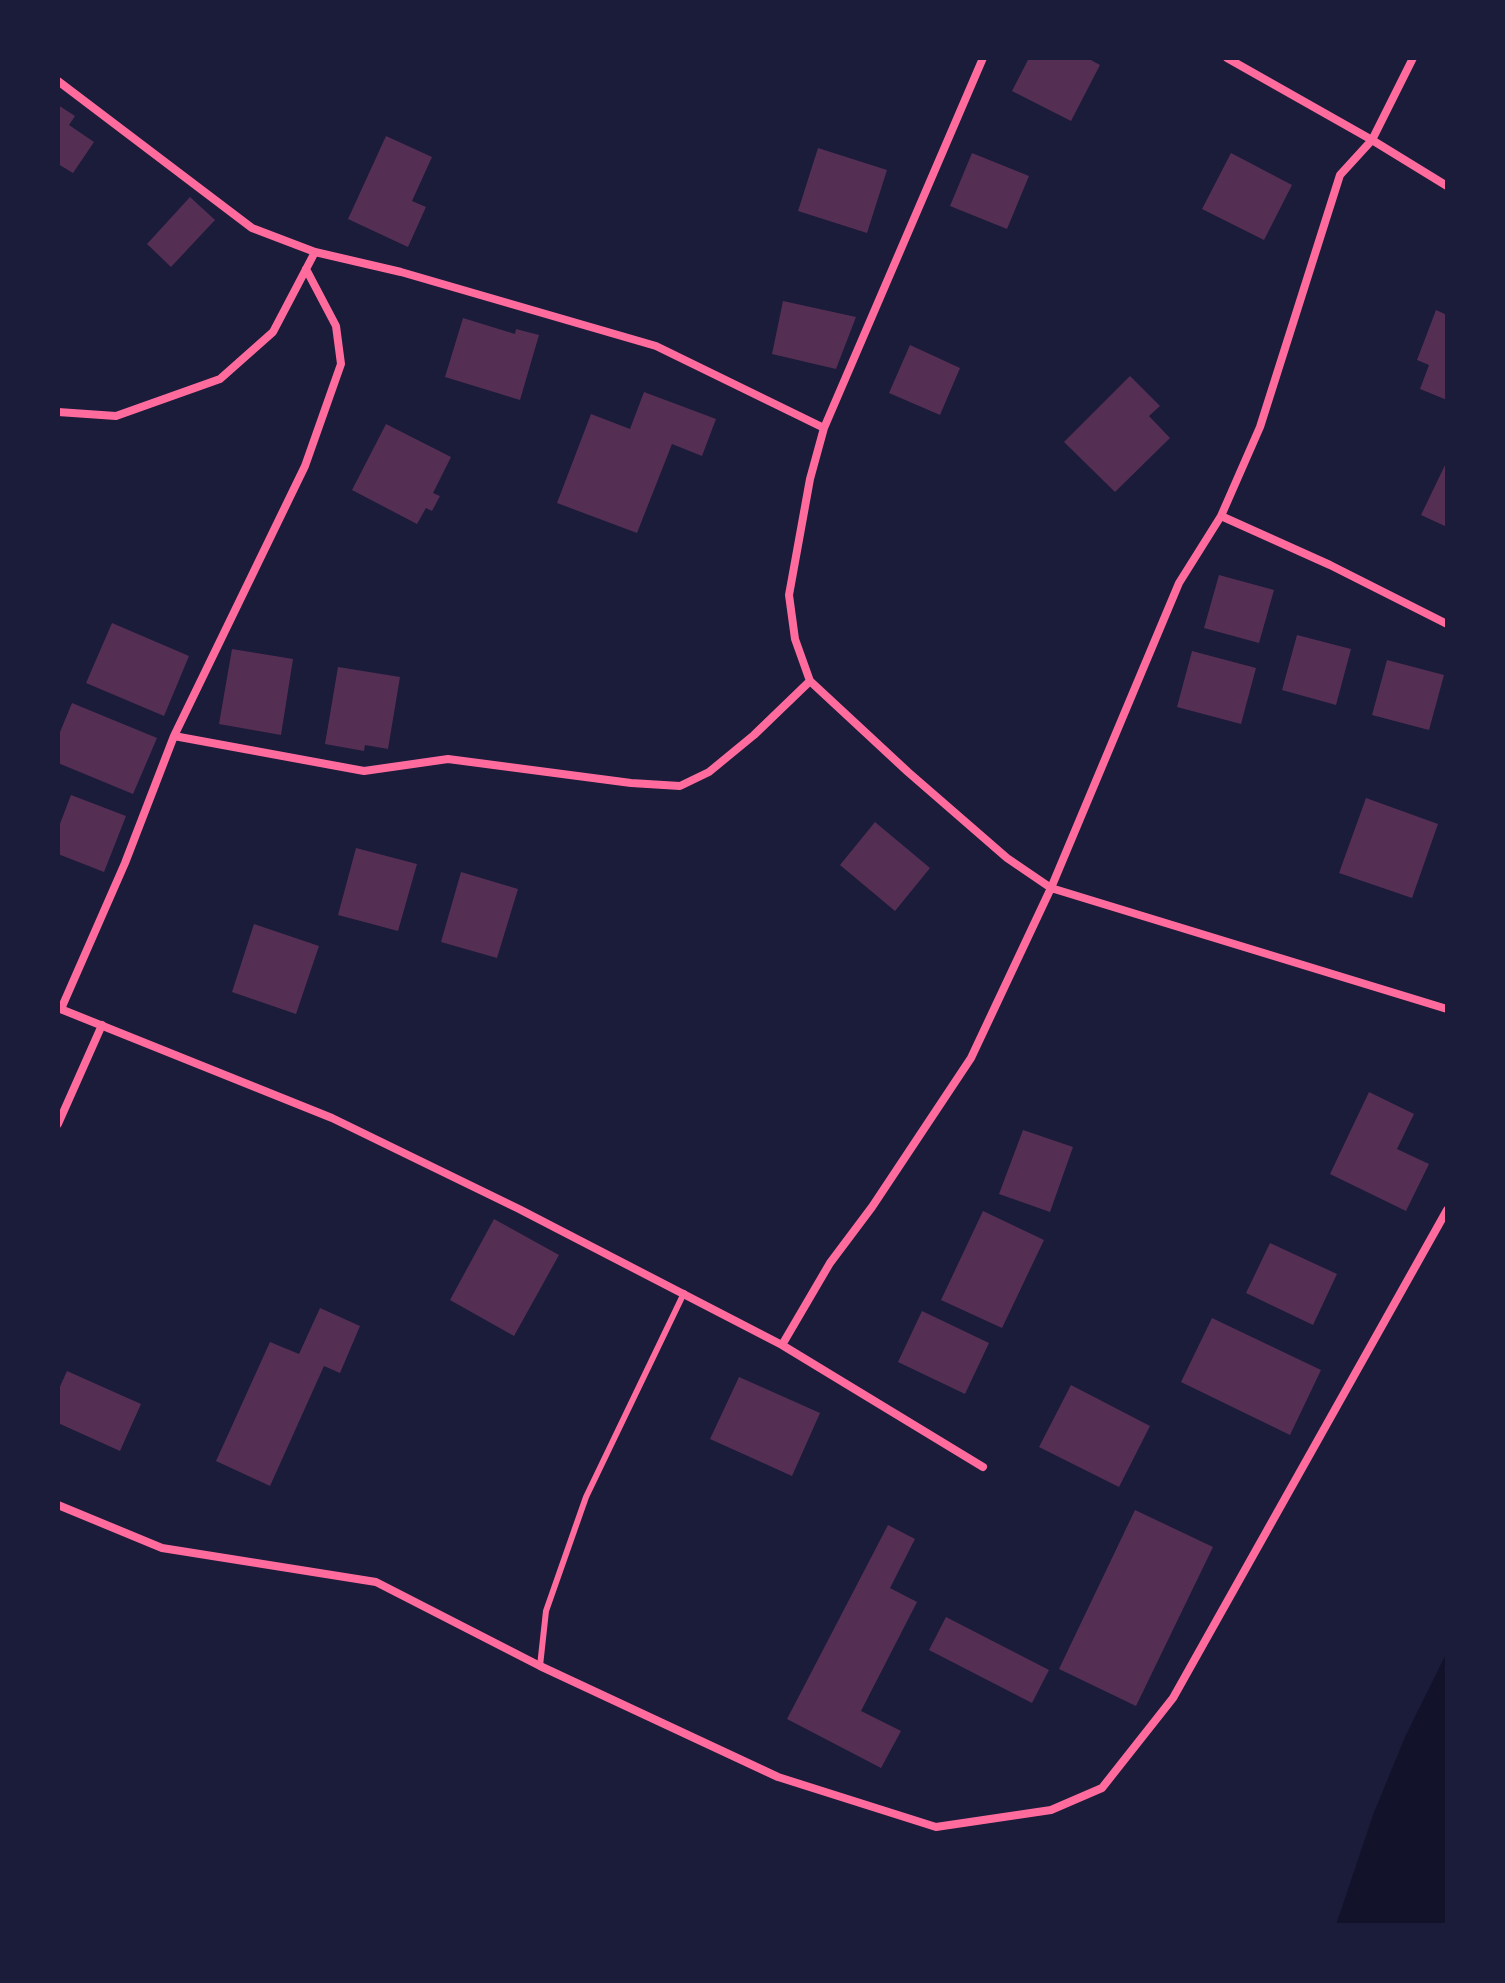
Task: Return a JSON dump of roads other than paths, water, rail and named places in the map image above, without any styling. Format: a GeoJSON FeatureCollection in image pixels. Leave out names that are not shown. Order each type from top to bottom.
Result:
{"type":"FeatureCollection","features":[{"type":"Feature","properties":{"kind":"street"},"geometry":{"type":"LineString","coordinates":[[983,58],[824,428],[810,479],[789,595],[795,639],[810,681],[1007,858],[1051,888],[1447,1009]]}},
{"type":"Feature","properties":{"kind":"street"},"geometry":{"type":"LineString","coordinates":[[1227,58],[1447,186]]}},
{"type":"Feature","properties":{"kind":"street"},"geometry":{"type":"LineString","coordinates":[[782,1345],[830,1263],[872,1207],[971,1058],[1051,888],[1179,583],[1221,516],[1260,427],[1340,175],[1372,140],[1413,58]]}},
{"type":"Feature","properties":{"kind":"street"},"geometry":{"type":"LineString","coordinates":[[58,81],[252,228],[315,252],[401,272],[656,346],[824,428]]}},
{"type":"Feature","properties":{"kind":"street"},"geometry":{"type":"LineString","coordinates":[[58,412],[116,416],[220,379],[273,332],[315,252]]}},
{"type":"Feature","properties":{"kind":"street"},"geometry":{"type":"LineString","coordinates":[[306,269],[336,326],[341,364],[305,466],[174,736],[125,863],[60,1008],[332,1118],[684,1293],[782,1345],[983,1467]]}},
{"type":"Feature","properties":{"kind":"street"},"geometry":{"type":"LineString","coordinates":[[1221,516],[1330,565],[1447,624]]}},
{"type":"Feature","properties":{"kind":"street"},"geometry":{"type":"LineString","coordinates":[[174,736],[364,771],[448,759],[680,786],[709,772],[754,735],[810,681]]}},
{"type":"Feature","properties":{"kind":"street"},"geometry":{"type":"LineString","coordinates":[[58,1124],[102,1025]]}},
{"type":"Feature","properties":{"kind":"street"},"geometry":{"type":"LineString","coordinates":[[58,1505],[162,1548],[376,1582],[540,1666],[778,1777],[936,1827],[1051,1810],[1102,1788],[1173,1698],[1447,1210]]}},
{"type":"Feature","properties":{"kind":"lane"},"geometry":{"type":"LineString","coordinates":[[540,1666],[546,1611],[586,1497],[684,1293]]}}]}
